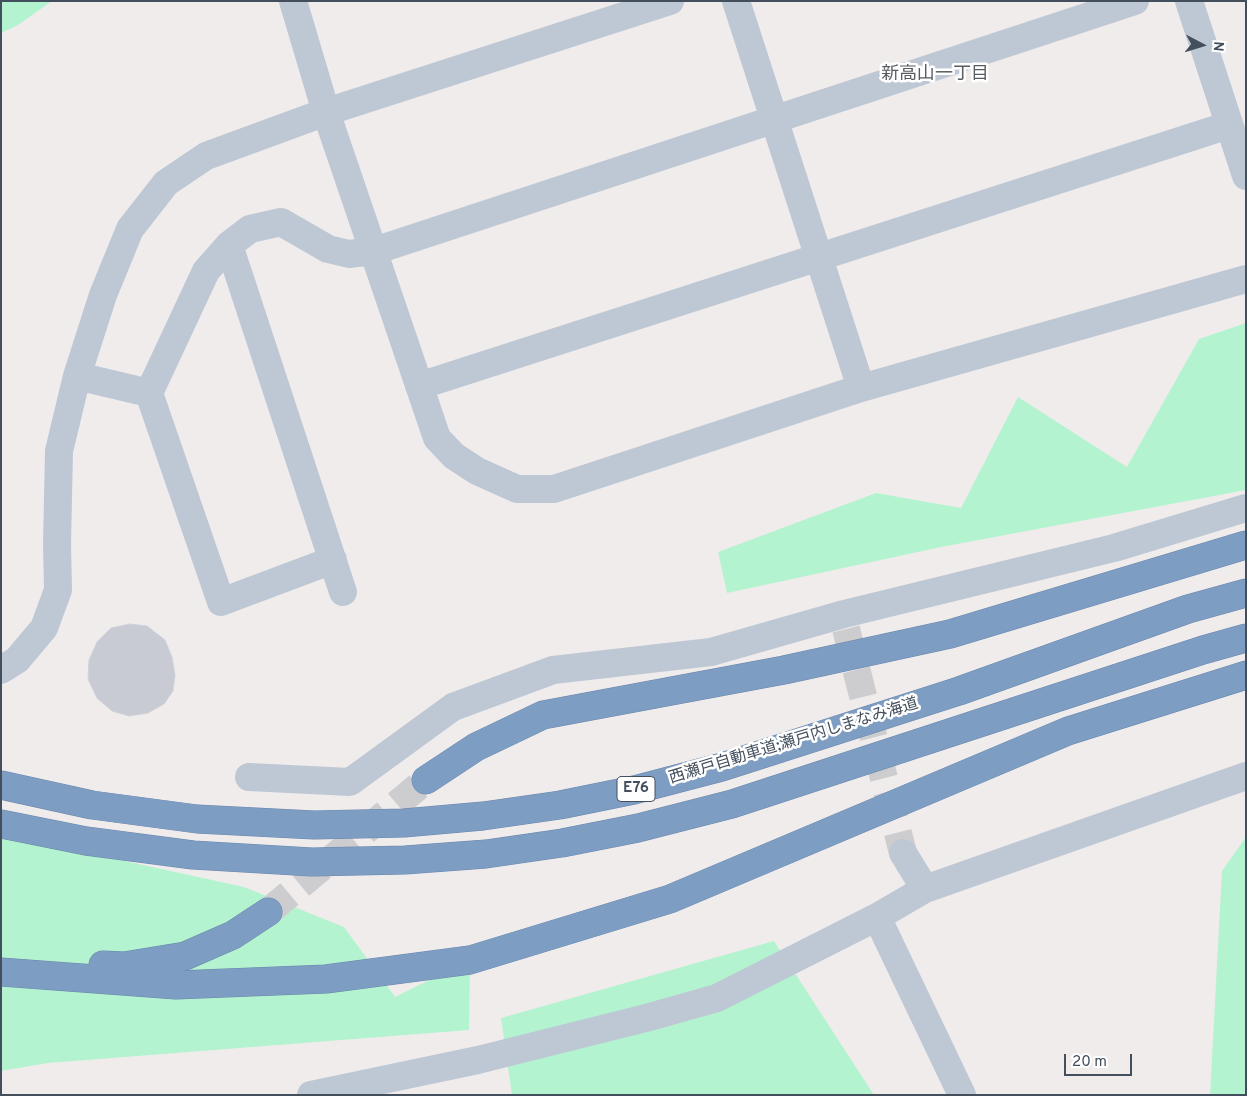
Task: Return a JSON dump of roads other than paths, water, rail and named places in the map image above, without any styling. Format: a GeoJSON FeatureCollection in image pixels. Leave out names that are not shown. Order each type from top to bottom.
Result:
{"type":"FeatureCollection","features":[{"type":"Feature","properties":{"kind":"highway"},"geometry":{"type":"LineString","coordinates":[[426,780],[476,747],[543,715],[784,670],[950,634],[1246,545]]}},
{"type":"Feature","properties":{"kind":"highway","name":"西瀬戸自動車道;瀬戸内しまなみ海道"},"geometry":{"type":"LineString","coordinates":[[1,785],[92,805],[197,819],[314,825],[404,823],[483,816],[560,805],[634,790],[722,767],[959,691],[1188,609],[1246,593]]}},
{"type":"Feature","properties":{"kind":"highway","name":"E76"},"geometry":{"type":"LineString","coordinates":[[1,824],[86,842],[193,855],[312,862],[405,860],[486,854],[562,843],[638,828],[732,804],[1203,650],[1246,638]]}},
{"type":"Feature","properties":{"kind":"highway"},"geometry":{"type":"LineString","coordinates":[[1,972],[176,985],[326,979],[470,960],[670,900],[1068,731],[1246,674]]}},
{"type":"Feature","properties":{"kind":"highway"},"geometry":{"type":"LineString","coordinates":[[1,960],[124,966],[184,956],[233,935],[268,912]]}},
{"type":"Feature","properties":{"kind":"street"},"geometry":{"type":"LineString","coordinates":[[293,1],[326,112],[437,438],[454,456],[477,471],[517,489],[554,489],[861,388],[1246,279]]}},
{"type":"Feature","properties":{"kind":"street"},"geometry":{"type":"LineString","coordinates":[[1,670],[17,660],[44,628],[58,590],[59,451],[77,376],[103,295],[130,229],[166,183],[206,156],[326,112],[670,1]]}},
{"type":"Feature","properties":{"kind":"street"},"geometry":{"type":"LineString","coordinates":[[736,1],[861,388]]}},
{"type":"Feature","properties":{"kind":"street"},"geometry":{"type":"LineString","coordinates":[[333,560],[221,602],[149,393],[206,271],[229,245],[250,229],[281,222],[328,249],[349,254],[374,251],[1134,1]]}},
{"type":"Feature","properties":{"kind":"street"},"geometry":{"type":"LineString","coordinates":[[1189,1],[1246,176]]}},
{"type":"Feature","properties":{"kind":"street"},"geometry":{"type":"LineString","coordinates":[[418,386],[1229,125]]}},
{"type":"Feature","properties":{"kind":"street"},"geometry":{"type":"LineString","coordinates":[[229,245],[343,592]]}},
{"type":"Feature","properties":{"kind":"street"},"geometry":{"type":"LineString","coordinates":[[77,376],[149,393]]}},
{"type":"Feature","properties":{"kind":"street"},"geometry":{"type":"LineString","coordinates":[[249,777],[350,782],[453,707],[553,670],[711,652],[845,621],[1114,548],[1246,508]]}},
{"type":"Feature","properties":{"kind":"street"},"geometry":{"type":"LineString","coordinates":[[311,1095],[478,1060],[646,1018],[717,998],[877,917],[925,889],[1246,776]]}},
{"type":"Feature","properties":{"kind":"street"},"geometry":{"type":"LineString","coordinates":[[903,853],[925,889]]}},
{"type":"Feature","properties":{"kind":"street"},"geometry":{"type":"LineString","coordinates":[[877,917],[962,1095]]}},
{"type":"Feature","properties":{"kind":"tunnel"},"geometry":{"type":"LineString","coordinates":[[846,629],[903,853]]}},
{"type":"Feature","properties":{"kind":"tunnel"},"geometry":{"type":"LineString","coordinates":[[268,912],[426,780]]}},
{"type":"Feature","properties":{"kind":"district","name":"新高山一丁目"},"geometry":{"type":"Point","coordinates":[935,75]}}]}
